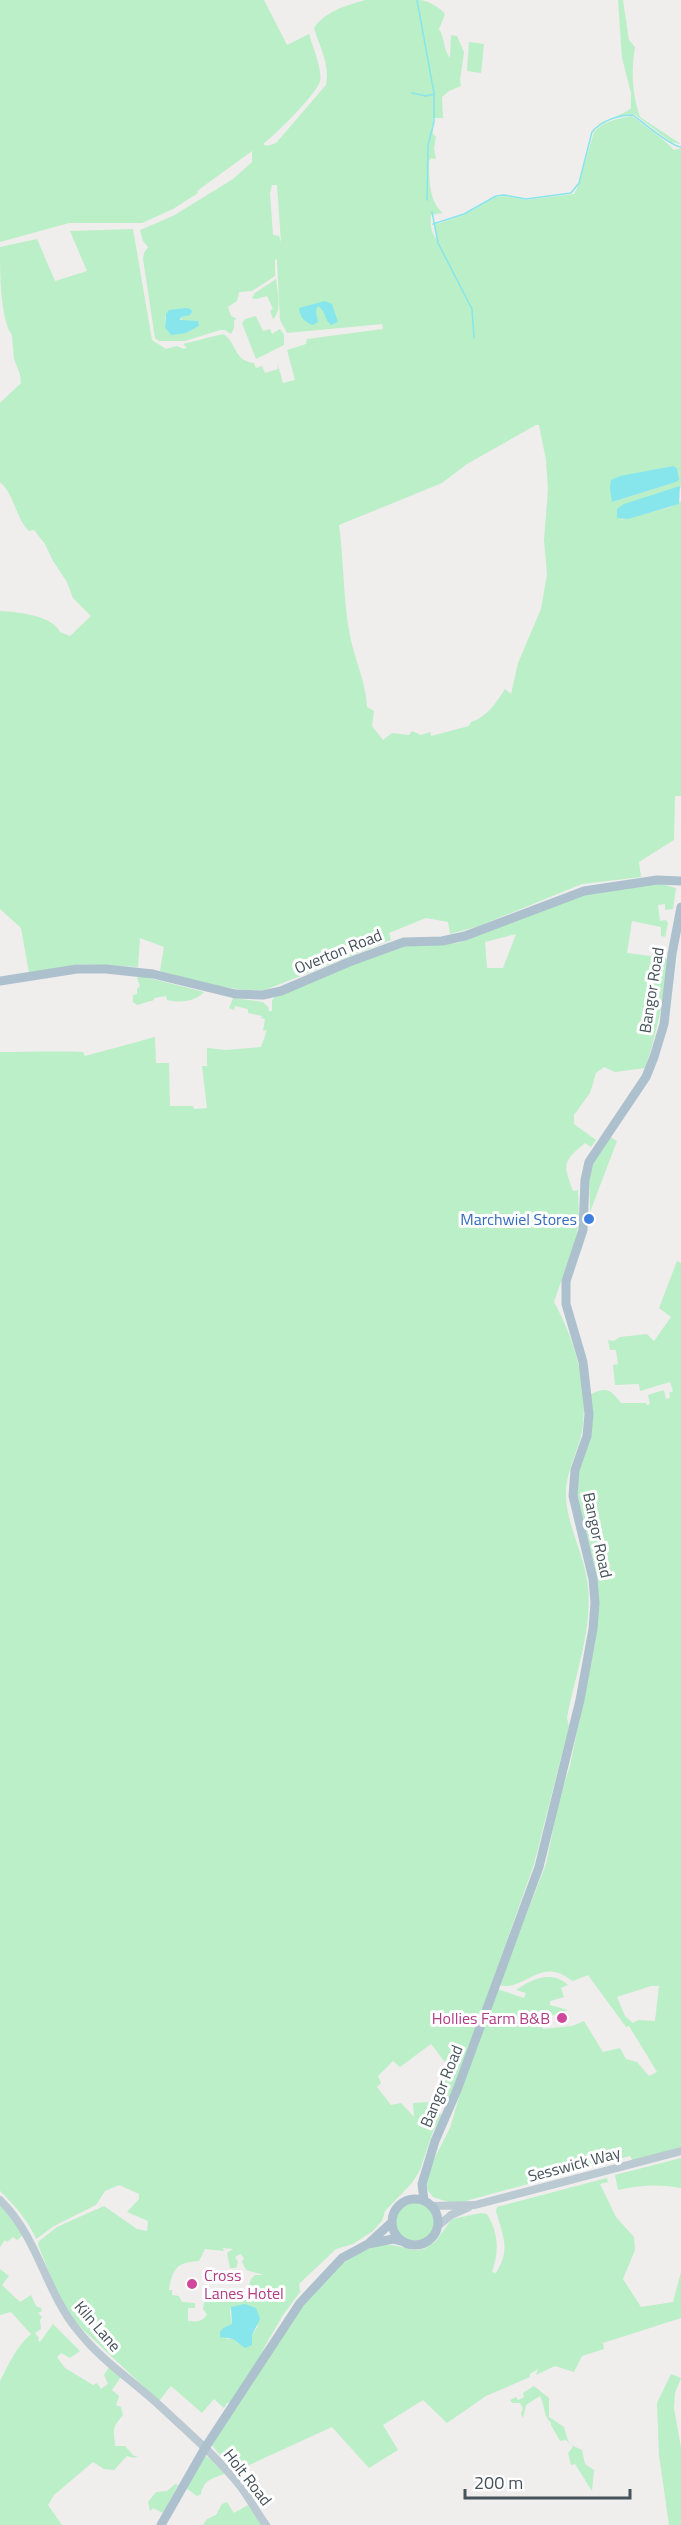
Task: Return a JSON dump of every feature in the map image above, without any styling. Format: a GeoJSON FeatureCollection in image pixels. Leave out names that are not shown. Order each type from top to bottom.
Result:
{"type":"FeatureCollection","features":[{"type":"Feature","properties":{"kind":"main road","name":"Overton Road"},"geometry":{"type":"LineString","coordinates":[[0,981],[77,969],[120,970],[153,974],[235,994],[263,995],[281,991],[404,942],[442,941],[465,936],[584,891],[657,880],[681,880]]}},
{"type":"Feature","properties":{"kind":"main road","name":"Bangor Road"},"geometry":{"type":"LineString","coordinates":[[400,2205],[413,2191],[424,2173],[461,2080],[539,1866],[580,1700],[593,1629],[595,1603],[594,1579],[573,1496],[575,1470],[587,1436],[589,1414],[583,1362],[566,1304],[566,1281],[583,1230],[585,1180],[589,1162],[646,1077],[654,1057],[664,1024],[672,954],[681,907]]}},
{"type":"Feature","properties":{"kind":"main road","name":"Sesswick Way"},"geometry":{"type":"LineString","coordinates":[[438,2226],[452,2215],[474,2205],[681,2151]]}},
{"type":"Feature","properties":{"kind":"main road","name":"Bangor Road"},"geometry":{"type":"LineString","coordinates":[[424,2173],[422,2184],[428,2204]]}},
{"type":"Feature","properties":{"kind":"main road"},"geometry":{"type":"LineString","coordinates":[[363,2246],[393,2239],[406,2243],[426,2242],[432,2238],[438,2226],[436,2212],[428,2204],[411,2199],[400,2205],[393,2216],[392,2222],[396,2235],[406,2243]]}},
{"type":"Feature","properties":{"kind":"main road","name":"Kiln Lane"},"geometry":{"type":"LineString","coordinates":[[0,2200],[19,2219],[63,2310],[77,2330],[105,2359],[205,2448]]}},
{"type":"Feature","properties":{"kind":"main road","name":"Sesswick Way"},"geometry":{"type":"LineString","coordinates":[[428,2204],[474,2205]]}},
{"type":"Feature","properties":{"kind":"main road"},"geometry":{"type":"LineString","coordinates":[[161,2525],[205,2448],[300,2303],[330,2268],[363,2246],[392,2222]]}},
{"type":"Feature","properties":{"kind":"main road","name":"Holt Road"},"geometry":{"type":"LineString","coordinates":[[205,2448],[242,2488],[266,2525]]}},
{"type":"Feature","properties":{"kind":"green space"},"geometry":{"type":"Polygon","coordinates":[[[0,0],[264,0],[287,45],[309,34],[321,77],[317,87],[304,104],[263,144],[267,146],[276,143],[326,85],[326,63],[314,28],[318,22],[330,13],[366,0],[421,0],[434,5],[445,14],[439,29],[448,55],[450,58],[451,35],[457,36],[464,52],[461,86],[442,97],[443,118],[433,118],[436,159],[431,158],[429,161],[430,182],[432,196],[443,213],[431,215],[431,223],[432,232],[438,241],[434,225],[464,215],[496,197],[505,196],[526,200],[574,194],[594,132],[611,121],[632,116],[674,150],[681,148],[681,489],[680,486],[620,520],[671,507],[681,501],[681,796],[675,796],[674,840],[639,862],[641,877],[582,884],[479,926],[450,934],[448,922],[426,918],[389,933],[391,940],[265,990],[225,987],[160,971],[164,947],[140,938],[138,967],[80,964],[29,973],[21,928],[0,909],[0,611],[42,618],[56,626],[60,632],[70,636],[91,616],[73,598],[67,582],[45,544],[34,530],[29,531],[24,525],[9,493],[0,482],[0,403],[21,383],[14,359],[12,335],[3,307],[0,247],[37,239],[55,281],[87,271],[70,231],[133,229],[152,340],[166,349],[177,346],[184,349],[187,348],[183,344],[223,334],[242,359],[254,363],[256,368],[262,366],[265,373],[278,369],[277,362],[283,383],[295,380],[287,350],[306,344],[307,339],[383,329],[382,324],[287,333],[280,320],[277,260],[275,259],[275,276],[252,291],[239,292],[237,301],[228,307],[231,316],[237,319],[234,320],[231,334],[220,330],[185,341],[159,341],[155,338],[143,259],[148,247],[143,241],[140,230],[173,216],[233,179],[252,162],[252,151],[197,191],[198,193],[173,209],[142,223],[69,223],[0,242],[0,0]],[[272,185],[270,193],[273,235],[279,236],[281,242],[277,185],[272,185]],[[165,316],[165,327],[186,333],[199,326],[192,321],[182,322],[181,317],[185,316],[165,316]],[[539,425],[467,464],[442,483],[339,525],[350,636],[365,689],[367,707],[374,711],[372,726],[383,740],[392,733],[409,735],[412,731],[421,735],[430,732],[431,736],[469,726],[471,722],[482,717],[491,709],[505,689],[511,694],[518,663],[541,609],[547,574],[544,540],[548,490],[546,460],[539,425]],[[672,466],[658,469],[612,502],[676,482],[677,468],[672,466]]]}},
{"type":"Feature","properties":{"kind":"green space"},"geometry":{"type":"Polygon","coordinates":[[[618,0],[623,0],[629,40],[635,47],[633,82],[640,117],[681,144],[671,142],[634,114],[595,125],[631,108],[631,93],[622,58],[618,0]]]}},
{"type":"Feature","properties":{"kind":"green space"},"geometry":{"type":"Polygon","coordinates":[[[469,42],[484,44],[481,73],[467,71],[469,42]]]}},
{"type":"Feature","properties":{"kind":"green space"},"geometry":{"type":"Polygon","coordinates":[[[276,279],[279,306],[273,319],[270,311],[273,309],[267,296],[252,298],[255,293],[276,279]]]}},
{"type":"Feature","properties":{"kind":"green space"},"geometry":{"type":"Polygon","coordinates":[[[256,316],[263,331],[270,329],[272,334],[280,329],[284,335],[284,345],[256,359],[242,323],[245,319],[256,316]]]}},
{"type":"Feature","properties":{"kind":"green space"},"geometry":{"type":"Polygon","coordinates":[[[654,882],[676,888],[673,909],[665,910],[665,904],[658,905],[660,921],[666,920],[668,923],[665,937],[661,936],[661,927],[632,921],[627,953],[666,958],[668,961],[660,1015],[645,1068],[615,1072],[604,1067],[596,1073],[590,1093],[574,1115],[574,1124],[596,1140],[591,1147],[585,1143],[572,1155],[568,1159],[566,1169],[573,1191],[578,1190],[579,1221],[576,1238],[554,1302],[573,1345],[583,1392],[582,1432],[567,1482],[566,1502],[586,1576],[589,1604],[585,1637],[567,1718],[569,1726],[534,1864],[451,2098],[440,2092],[439,2084],[451,2076],[451,2070],[431,2044],[400,2067],[393,2061],[378,2076],[381,2083],[377,2087],[391,2105],[401,2103],[414,2117],[413,2103],[430,2102],[439,2109],[441,2116],[432,2134],[420,2170],[412,2183],[385,2211],[382,2221],[373,2231],[353,2244],[336,2249],[299,2284],[300,2292],[283,2315],[261,2353],[316,2288],[343,2263],[358,2253],[379,2245],[393,2245],[414,2250],[424,2249],[435,2242],[452,2219],[481,2213],[487,2214],[496,2236],[497,2250],[492,2272],[496,2273],[501,2265],[504,2250],[497,2207],[607,2178],[608,2182],[600,2184],[616,2217],[634,2237],[635,2250],[623,2279],[641,2307],[673,2302],[681,2272],[681,2318],[603,2343],[604,2349],[582,2356],[574,2372],[555,2366],[536,2375],[538,2369],[530,2374],[530,2377],[486,2396],[447,2423],[423,2400],[383,2425],[398,2450],[369,2468],[332,2427],[234,2472],[211,2444],[239,2402],[227,2403],[224,2408],[214,2399],[202,2413],[171,2386],[159,2401],[77,2324],[60,2299],[38,2245],[39,2241],[57,2227],[104,2206],[137,2229],[147,2231],[148,2221],[127,2212],[139,2199],[139,2194],[119,2185],[105,2191],[96,2205],[54,2226],[36,2239],[21,2214],[0,2191],[0,1052],[83,1052],[85,1056],[155,1037],[156,1063],[169,1063],[170,1106],[207,1108],[202,1066],[207,1066],[207,1048],[226,1050],[261,1047],[267,1030],[263,1031],[265,1019],[261,1018],[262,1016],[248,1013],[248,1009],[235,1006],[234,1010],[229,1008],[233,998],[263,1002],[269,1011],[272,1011],[272,1001],[275,996],[398,946],[458,943],[577,896],[654,882]],[[516,934],[485,942],[487,968],[503,968],[516,934]],[[223,2248],[224,2251],[205,2249],[199,2261],[185,2263],[174,2272],[169,2290],[172,2290],[172,2295],[179,2296],[182,2302],[195,2303],[195,2308],[188,2308],[188,2321],[199,2321],[207,2315],[203,2309],[205,2299],[215,2301],[219,2291],[245,2298],[251,2279],[255,2275],[264,2275],[246,2270],[242,2262],[244,2258],[240,2254],[235,2257],[238,2262],[236,2268],[230,2268],[227,2253],[233,2249],[223,2248]],[[231,2307],[232,2324],[223,2328],[226,2339],[233,2339],[238,2343],[252,2335],[258,2326],[231,2307]]]}},
{"type":"Feature","properties":{"kind":"green space"},"geometry":{"type":"Polygon","coordinates":[[[141,976],[204,992],[187,1001],[167,1000],[166,996],[137,1005],[133,1002],[133,995],[137,994],[140,986],[137,978],[141,976]]]}},
{"type":"Feature","properties":{"kind":"green space"},"geometry":{"type":"Polygon","coordinates":[[[608,1136],[617,1141],[590,1212],[589,1167],[608,1136]]]}},
{"type":"Feature","properties":{"kind":"green space"},"geometry":{"type":"Polygon","coordinates":[[[677,1261],[681,1263],[681,2147],[633,2161],[630,2156],[462,2202],[451,2203],[433,2197],[427,2189],[425,2177],[450,2128],[469,2063],[497,1989],[524,1998],[526,1993],[516,1990],[529,1982],[549,1977],[562,1980],[568,1985],[561,1988],[564,1997],[550,2001],[550,2005],[568,2010],[542,2019],[540,2021],[543,2029],[572,2026],[584,2021],[603,2052],[620,2048],[626,2059],[637,2062],[649,2076],[657,2072],[629,2026],[626,2027],[588,1975],[573,1981],[560,1973],[547,1972],[513,1985],[499,1985],[546,1864],[560,1796],[570,1766],[594,1647],[599,1603],[594,1563],[577,1496],[577,1476],[590,1395],[600,1390],[607,1390],[621,1403],[646,1403],[647,1405],[650,1404],[648,1395],[664,1390],[666,1399],[670,1398],[669,1393],[673,1391],[670,1382],[640,1391],[639,1384],[615,1385],[613,1365],[618,1364],[616,1350],[610,1350],[608,1340],[614,1341],[620,1337],[647,1334],[654,1341],[671,1317],[659,1308],[677,1261]],[[651,1986],[617,1997],[625,2016],[633,2023],[638,2020],[655,2021],[659,1986],[651,1986]]]}},
{"type":"Feature","properties":{"kind":"green space"},"geometry":{"type":"Polygon","coordinates":[[[681,2158],[681,2188],[650,2186],[618,2190],[615,2175],[681,2158]]]}},
{"type":"Feature","properties":{"kind":"green space"},"geometry":{"type":"Polygon","coordinates":[[[416,2202],[430,2208],[436,2222],[430,2236],[416,2242],[402,2236],[396,2222],[402,2208],[416,2202]]]}},
{"type":"Feature","properties":{"kind":"green space"},"geometry":{"type":"Polygon","coordinates":[[[0,2204],[23,2235],[17,2240],[13,2237],[7,2242],[5,2240],[0,2247],[0,2204]]]}},
{"type":"Feature","properties":{"kind":"green space"},"geometry":{"type":"Polygon","coordinates":[[[0,2269],[9,2276],[2,2285],[20,2302],[31,2295],[36,2306],[41,2308],[42,2311],[38,2313],[42,2317],[41,2329],[35,2333],[38,2340],[40,2342],[53,2324],[80,2351],[70,2358],[61,2353],[57,2357],[65,2368],[93,2385],[97,2383],[101,2389],[108,2384],[104,2375],[110,2366],[121,2377],[112,2390],[119,2396],[116,2405],[121,2407],[123,2415],[114,2429],[115,2446],[125,2446],[134,2456],[138,2456],[134,2458],[127,2456],[114,2470],[104,2469],[93,2462],[54,2495],[48,2505],[62,2525],[0,2525],[0,2381],[17,2350],[31,2334],[11,2312],[0,2315],[0,2269]]]}},
{"type":"Feature","properties":{"kind":"green space"},"geometry":{"type":"Polygon","coordinates":[[[671,2374],[681,2378],[675,2393],[674,2408],[681,2448],[681,2525],[669,2525],[659,2455],[657,2403],[671,2374]]]}},
{"type":"Feature","properties":{"kind":"green space"},"geometry":{"type":"Polygon","coordinates":[[[534,2386],[549,2398],[549,2417],[564,2427],[569,2443],[566,2440],[560,2441],[547,2417],[540,2396],[526,2405],[523,2418],[521,2414],[523,2408],[520,2403],[512,2403],[510,2400],[524,2397],[523,2393],[534,2386]]]}},
{"type":"Feature","properties":{"kind":"green space"},"geometry":{"type":"Polygon","coordinates":[[[571,2445],[582,2450],[585,2464],[594,2470],[592,2491],[575,2464],[571,2465],[568,2453],[573,2447],[571,2445]]]}},
{"type":"Feature","properties":{"kind":"green space"},"geometry":{"type":"Polygon","coordinates":[[[204,2455],[226,2473],[207,2482],[201,2494],[197,2496],[186,2488],[204,2455]]]}},
{"type":"Feature","properties":{"kind":"green space"},"geometry":{"type":"Polygon","coordinates":[[[175,2484],[178,2485],[163,2513],[153,2508],[150,2511],[148,2502],[156,2492],[167,2491],[175,2484]]]}},
{"type":"Feature","properties":{"kind":"green space"},"geometry":{"type":"Polygon","coordinates":[[[227,2502],[234,2513],[248,2505],[262,2525],[203,2525],[207,2519],[216,2515],[222,2504],[227,2502]]]}},
{"type":"Feature","properties":{"kind":"water"},"geometry":{"type":"Polygon","coordinates":[[[325,301],[332,304],[338,322],[331,325],[318,306],[316,311],[318,322],[313,325],[303,319],[299,308],[325,301]]]}},
{"type":"Feature","properties":{"kind":"water"},"geometry":{"type":"Polygon","coordinates":[[[191,309],[192,312],[190,315],[181,317],[180,320],[198,321],[199,326],[186,333],[171,335],[165,327],[166,314],[169,310],[191,309]]]}},
{"type":"Feature","properties":{"kind":"water"},"geometry":{"type":"Polygon","coordinates":[[[673,466],[677,468],[679,480],[676,482],[612,502],[611,480],[620,476],[673,466]]]}},
{"type":"Feature","properties":{"kind":"water"},"geometry":{"type":"Polygon","coordinates":[[[680,486],[679,504],[628,519],[617,518],[617,509],[624,504],[680,486]]]}},
{"type":"Feature","properties":{"kind":"water"},"geometry":{"type":"Polygon","coordinates":[[[245,2304],[256,2308],[260,2319],[252,2335],[252,2345],[245,2348],[233,2339],[220,2337],[220,2332],[232,2324],[231,2307],[245,2304]]]}},
{"type":"Feature","properties":{"kind":"waterway"},"geometry":{"type":"LineString","coordinates":[[417,0],[434,93]]}},
{"type":"Feature","properties":{"kind":"waterway"},"geometry":{"type":"LineString","coordinates":[[412,93],[426,96],[434,94],[434,122],[428,145],[427,200]]}},
{"type":"Feature","properties":{"kind":"waterway"},"geometry":{"type":"LineString","coordinates":[[433,224],[464,214],[496,196],[526,199],[571,193],[579,183],[592,132],[616,117],[633,115],[664,139],[681,147]]}},
{"type":"Feature","properties":{"kind":"waterway"},"geometry":{"type":"LineString","coordinates":[[432,212],[438,243],[472,309],[474,338]]}},
{"type":"Feature","properties":{"kind":"place","name":"Marchwiel Stores"},"geometry":{"type":"Point","coordinates":[589,1219]}},
{"type":"Feature","properties":{"kind":"place","name":"Hollies Farm B&B"},"geometry":{"type":"Point","coordinates":[562,2018]}},
{"type":"Feature","properties":{"kind":"place","name":"Cross Lanes Hotel"},"geometry":{"type":"Point","coordinates":[192,2284]}}]}
